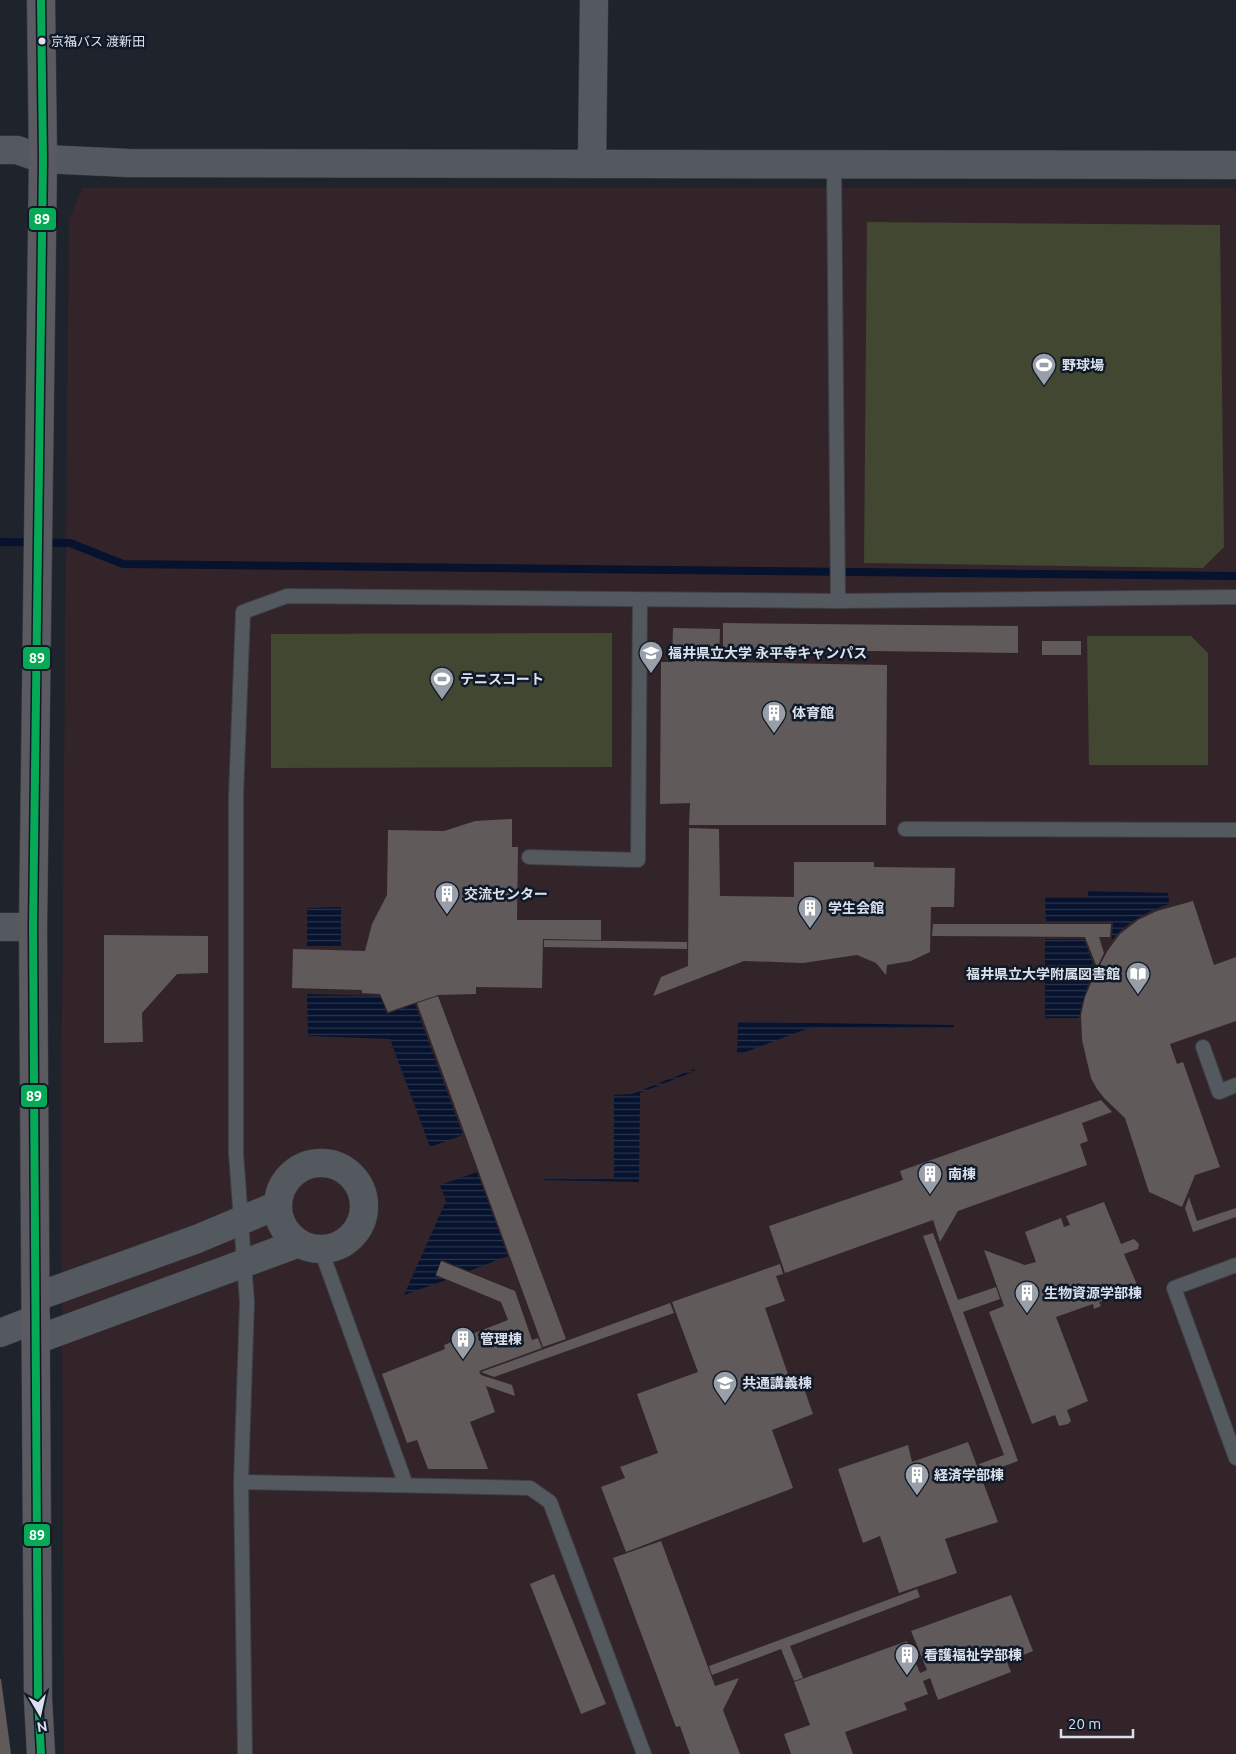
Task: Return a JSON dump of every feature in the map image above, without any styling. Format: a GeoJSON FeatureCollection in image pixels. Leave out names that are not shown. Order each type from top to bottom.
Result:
{"type":"FeatureCollection","features":[{"type":"Feature","properties":{"kind":"main road"},"geometry":{"type":"LineString","coordinates":[[41,0],[43,159],[33,927],[38,1699],[41,1754]]}},
{"type":"Feature","properties":{"kind":"street"},"geometry":{"type":"LineString","coordinates":[[592,163],[594,0]]}},
{"type":"Feature","properties":{"kind":"street"},"geometry":{"type":"LineString","coordinates":[[0,150],[17,150],[43,159],[128,163],[1236,165]]}},
{"type":"Feature","properties":{"kind":"street"},"geometry":{"type":"LineString","coordinates":[[0,927],[33,927]]}},
{"type":"Feature","properties":{"kind":"street"},"geometry":{"type":"LineString","coordinates":[[36,1318],[310,1246],[342,1244],[354,1235],[362,1222],[365,1208],[363,1193],[356,1180],[351,1174],[338,1167],[320,1163],[305,1166],[290,1177],[282,1190],[278,1205],[280,1220],[287,1233],[310,1246]]}},
{"type":"Feature","properties":{"kind":"street"},"geometry":{"type":"LineString","coordinates":[[0,1333],[36,1318],[197,1238],[278,1205]]}},
{"type":"Feature","properties":{"kind":"lane"},"geometry":{"type":"LineString","coordinates":[[834,164],[838,601]]}},
{"type":"Feature","properties":{"kind":"lane"},"geometry":{"type":"LineString","coordinates":[[245,1754],[241,1482],[247,1302],[236,1153],[236,796],[242,612],[287,596],[838,601],[1236,597]]}},
{"type":"Feature","properties":{"kind":"lane"},"geometry":{"type":"LineString","coordinates":[[528,857],[638,860],[640,600]]}},
{"type":"Feature","properties":{"kind":"lane"},"geometry":{"type":"LineString","coordinates":[[905,829],[1236,830]]}},
{"type":"Feature","properties":{"kind":"lane"},"geometry":{"type":"LineString","coordinates":[[1203,1047],[1219,1092],[1236,1085]]}},
{"type":"Feature","properties":{"kind":"lane"},"geometry":{"type":"LineString","coordinates":[[310,1246],[406,1486]]}},
{"type":"Feature","properties":{"kind":"lane"},"geometry":{"type":"LineString","coordinates":[[1236,1265],[1174,1288],[1236,1458]]}},
{"type":"Feature","properties":{"kind":"lane"},"geometry":{"type":"LineString","coordinates":[[241,1482],[530,1488],[550,1502],[644,1754]]}},
{"type":"Feature","properties":{"kind":"shaded area","name":"福井県立大学 永平寺キャンパス"},"geometry":{"type":"Polygon","coordinates":[[[82,188],[1236,188],[1236,1754],[64,1754],[61,1127],[69,220],[82,188]]]}},
{"type":"Feature","properties":{"kind":"green space","name":"野球場"},"geometry":{"type":"Polygon","coordinates":[[[867,222],[1220,225],[1224,547],[1203,568],[864,563],[867,222]]]}},
{"type":"Feature","properties":{"kind":"green space","name":"テニスコート"},"geometry":{"type":"Polygon","coordinates":[[[612,633],[612,767],[271,768],[271,634],[612,633]]]}},
{"type":"Feature","properties":{"kind":"green space"},"geometry":{"type":"Polygon","coordinates":[[[1087,636],[1191,636],[1208,653],[1208,765],[1089,765],[1087,636]]]}},
{"type":"Feature","properties":{"kind":"water"},"geometry":{"type":"Polygon","coordinates":[[[1088,891],[1168,893],[1169,904],[1138,918],[1124,927],[1112,940],[1113,922],[1046,922],[1045,897],[1088,897],[1088,891]]]}},
{"type":"Feature","properties":{"kind":"water"},"geometry":{"type":"Polygon","coordinates":[[[341,907],[341,946],[307,946],[307,908],[341,907]]]}},
{"type":"Feature","properties":{"kind":"water"},"geometry":{"type":"Polygon","coordinates":[[[1045,939],[1084,939],[1093,963],[1086,977],[1090,979],[1079,1018],[1045,1018],[1045,939]]]}},
{"type":"Feature","properties":{"kind":"water"},"geometry":{"type":"Polygon","coordinates":[[[307,994],[380,996],[387,1014],[415,1004],[463,1135],[430,1147],[390,1039],[308,1036],[307,994]]]}},
{"type":"Feature","properties":{"kind":"water"},"geometry":{"type":"Polygon","coordinates":[[[738,1022],[954,1025],[954,1028],[812,1027],[737,1055],[738,1022]]]}},
{"type":"Feature","properties":{"kind":"water"},"geometry":{"type":"Polygon","coordinates":[[[694,1069],[695,1071],[640,1093],[639,1182],[543,1180],[544,1178],[614,1179],[614,1095],[632,1094],[694,1069]]]}},
{"type":"Feature","properties":{"kind":"water"},"geometry":{"type":"Polygon","coordinates":[[[477,1172],[508,1256],[469,1271],[442,1260],[435,1276],[446,1280],[404,1295],[446,1201],[440,1185],[477,1172]]]}},
{"type":"Feature","properties":{"kind":"building"},"geometry":{"type":"Polygon","coordinates":[[[723,623],[1018,626],[1018,653],[723,649],[723,623]]]}},
{"type":"Feature","properties":{"kind":"building","name":"体育館"},"geometry":{"type":"Polygon","coordinates":[[[673,628],[720,629],[719,662],[887,665],[886,825],[689,825],[690,803],[660,804],[661,662],[672,662],[673,628]]]}},
{"type":"Feature","properties":{"kind":"building"},"geometry":{"type":"Polygon","coordinates":[[[1042,641],[1081,641],[1081,655],[1042,655],[1042,641]]]}},
{"type":"Feature","properties":{"kind":"building","name":"交流センター"},"geometry":{"type":"Polygon","coordinates":[[[512,819],[512,847],[518,847],[517,920],[601,920],[601,940],[543,939],[542,988],[476,987],[476,994],[438,995],[388,1012],[380,994],[362,993],[362,990],[292,988],[293,949],[365,951],[372,924],[387,895],[388,830],[444,831],[475,821],[512,819]]]}},
{"type":"Feature","properties":{"kind":"building","name":"学生会館"},"geometry":{"type":"Polygon","coordinates":[[[689,828],[719,829],[720,896],[794,897],[794,862],[874,862],[874,867],[955,868],[954,907],[931,907],[930,952],[911,961],[887,965],[886,975],[876,963],[857,955],[803,963],[744,961],[653,996],[661,977],[688,966],[689,828]]]}},
{"type":"Feature","properties":{"kind":"building","name":"福井県立大学附属図書館"},"geometry":{"type":"Polygon","coordinates":[[[1193,901],[1214,965],[1236,957],[1236,1021],[1170,1044],[1177,1064],[1183,1062],[1220,1167],[1195,1175],[1182,1207],[1149,1192],[1125,1118],[1105,1099],[1091,1078],[1082,1040],[1081,1015],[1085,997],[1095,974],[1108,950],[1120,934],[1138,920],[1157,911],[1193,901]]]}},
{"type":"Feature","properties":{"kind":"building"},"geometry":{"type":"Polygon","coordinates":[[[933,924],[1111,924],[1110,937],[1099,937],[1104,953],[1097,967],[1085,937],[932,936],[933,924]]]}},
{"type":"Feature","properties":{"kind":"building"},"geometry":{"type":"Polygon","coordinates":[[[104,935],[208,936],[208,973],[177,974],[142,1013],[143,1042],[104,1043],[104,935]]]}},
{"type":"Feature","properties":{"kind":"building"},"geometry":{"type":"Polygon","coordinates":[[[544,940],[687,942],[687,949],[544,947],[544,940]]]}},
{"type":"Feature","properties":{"kind":"building"},"geometry":{"type":"Polygon","coordinates":[[[438,996],[566,1339],[543,1347],[417,1003],[438,996]]]}},
{"type":"Feature","properties":{"kind":"building","name":"南棟"},"geometry":{"type":"Polygon","coordinates":[[[1101,1100],[1112,1112],[1082,1123],[1088,1141],[1080,1144],[1087,1165],[958,1211],[940,1242],[933,1220],[785,1273],[769,1226],[903,1180],[900,1171],[1101,1100]]]}},
{"type":"Feature","properties":{"kind":"building"},"geometry":{"type":"Polygon","coordinates":[[[1189,1197],[1197,1221],[1236,1208],[1236,1217],[1193,1232],[1185,1208],[1189,1197]]]}},
{"type":"Feature","properties":{"kind":"building","name":"生物資源学部棟"},"geometry":{"type":"Polygon","coordinates":[[[1104,1202],[1121,1244],[1134,1239],[1139,1244],[1138,1249],[1124,1254],[1138,1287],[1099,1302],[1101,1306],[1094,1309],[1093,1304],[1056,1317],[1088,1401],[1067,1410],[1071,1421],[1068,1424],[1059,1426],[1055,1415],[1032,1424],[989,1312],[1004,1306],[984,1250],[1025,1265],[1036,1262],[1025,1232],[1061,1218],[1064,1227],[1070,1225],[1066,1216],[1104,1202]]]}},
{"type":"Feature","properties":{"kind":"building"},"geometry":{"type":"Polygon","coordinates":[[[933,1233],[958,1300],[996,1287],[1000,1299],[963,1312],[1018,1461],[983,1474],[979,1464],[1004,1455],[923,1236],[933,1233]]]}},
{"type":"Feature","properties":{"kind":"building","name":"管理棟"},"geometry":{"type":"Polygon","coordinates":[[[441,1261],[515,1291],[532,1340],[538,1338],[542,1348],[479,1371],[481,1375],[512,1385],[515,1396],[486,1386],[495,1412],[470,1422],[488,1469],[428,1469],[417,1440],[407,1443],[382,1374],[445,1349],[444,1345],[508,1320],[501,1302],[436,1275],[441,1261]]]}},
{"type":"Feature","properties":{"kind":"building","name":"共通講義棟"},"geometry":{"type":"Polygon","coordinates":[[[780,1264],[783,1274],[776,1276],[785,1301],[765,1308],[791,1383],[801,1380],[813,1414],[772,1430],[793,1488],[626,1552],[601,1487],[625,1478],[620,1467],[658,1453],[637,1394],[698,1372],[672,1302],[780,1264]]]}},
{"type":"Feature","properties":{"kind":"building"},"geometry":{"type":"Polygon","coordinates":[[[670,1303],[674,1313],[494,1377],[481,1372],[670,1303]]]}},
{"type":"Feature","properties":{"kind":"building","name":"経済学部棟"},"geometry":{"type":"Polygon","coordinates":[[[968,1442],[998,1522],[945,1539],[957,1573],[899,1593],[880,1536],[863,1543],[838,1469],[908,1445],[912,1462],[968,1442]]]}},
{"type":"Feature","properties":{"kind":"building"},"geometry":{"type":"Polygon","coordinates":[[[661,1541],[715,1686],[739,1678],[723,1710],[740,1754],[690,1754],[680,1726],[676,1727],[613,1558],[661,1541]]]}},
{"type":"Feature","properties":{"kind":"building"},"geometry":{"type":"Polygon","coordinates":[[[554,1574],[606,1704],[581,1714],[530,1584],[554,1574]]]}},
{"type":"Feature","properties":{"kind":"building"},"geometry":{"type":"Polygon","coordinates":[[[917,1589],[920,1597],[790,1646],[803,1678],[794,1681],[781,1649],[712,1675],[709,1666],[917,1589]]]}},
{"type":"Feature","properties":{"kind":"building","name":"看護福祉学部棟"},"geometry":{"type":"Polygon","coordinates":[[[1011,1595],[1033,1651],[1007,1662],[1011,1672],[938,1700],[930,1678],[923,1681],[928,1694],[904,1703],[907,1710],[845,1732],[853,1754],[791,1754],[784,1734],[810,1725],[794,1682],[907,1641],[920,1673],[927,1670],[911,1631],[1011,1595]]]}},
{"type":"Feature","properties":{"kind":"building"},"geometry":{"type":"Polygon","coordinates":[[[1,1679],[11,1754],[0,1754],[1,1679]]]}},
{"type":"Feature","properties":{"kind":"waterway"},"geometry":{"type":"LineString","coordinates":[[0,542],[70,543],[123,564],[1236,576]]}},
{"type":"Feature","properties":{"kind":"transit line","name":"89"},"geometry":{"type":"LineString","coordinates":[[41,0],[43,159],[33,927],[38,1699],[41,1754]]}},
{"type":"Feature","properties":{"kind":"place","name":"京福バス 渡新田"},"geometry":{"type":"Point","coordinates":[42,41]}},
{"type":"Feature","properties":{"kind":"place","name":"野球場"},"geometry":{"type":"Point","coordinates":[1044,386]}},
{"type":"Feature","properties":{"kind":"place","name":"福井県立大学 永平寺キャンパス"},"geometry":{"type":"Point","coordinates":[651,674]}},
{"type":"Feature","properties":{"kind":"place","name":"テニスコート"},"geometry":{"type":"Point","coordinates":[442,700]}},
{"type":"Feature","properties":{"kind":"place","name":"体育館"},"geometry":{"type":"Point","coordinates":[774,734]}},
{"type":"Feature","properties":{"kind":"place","name":"交流センター"},"geometry":{"type":"Point","coordinates":[447,915]}},
{"type":"Feature","properties":{"kind":"place","name":"学生会館"},"geometry":{"type":"Point","coordinates":[810,929]}},
{"type":"Feature","properties":{"kind":"place","name":"福井県立大学附属図書館"},"geometry":{"type":"Point","coordinates":[1138,995]}},
{"type":"Feature","properties":{"kind":"place","name":"南棟"},"geometry":{"type":"Point","coordinates":[930,1195]}},
{"type":"Feature","properties":{"kind":"place","name":"生物資源学部棟"},"geometry":{"type":"Point","coordinates":[1027,1314]}},
{"type":"Feature","properties":{"kind":"place","name":"管理棟"},"geometry":{"type":"Point","coordinates":[463,1360]}},
{"type":"Feature","properties":{"kind":"place","name":"共通講義棟"},"geometry":{"type":"Point","coordinates":[725,1404]}},
{"type":"Feature","properties":{"kind":"place","name":"経済学部棟"},"geometry":{"type":"Point","coordinates":[917,1496]}},
{"type":"Feature","properties":{"kind":"place","name":"看護福祉学部棟"},"geometry":{"type":"Point","coordinates":[907,1676]}}]}
